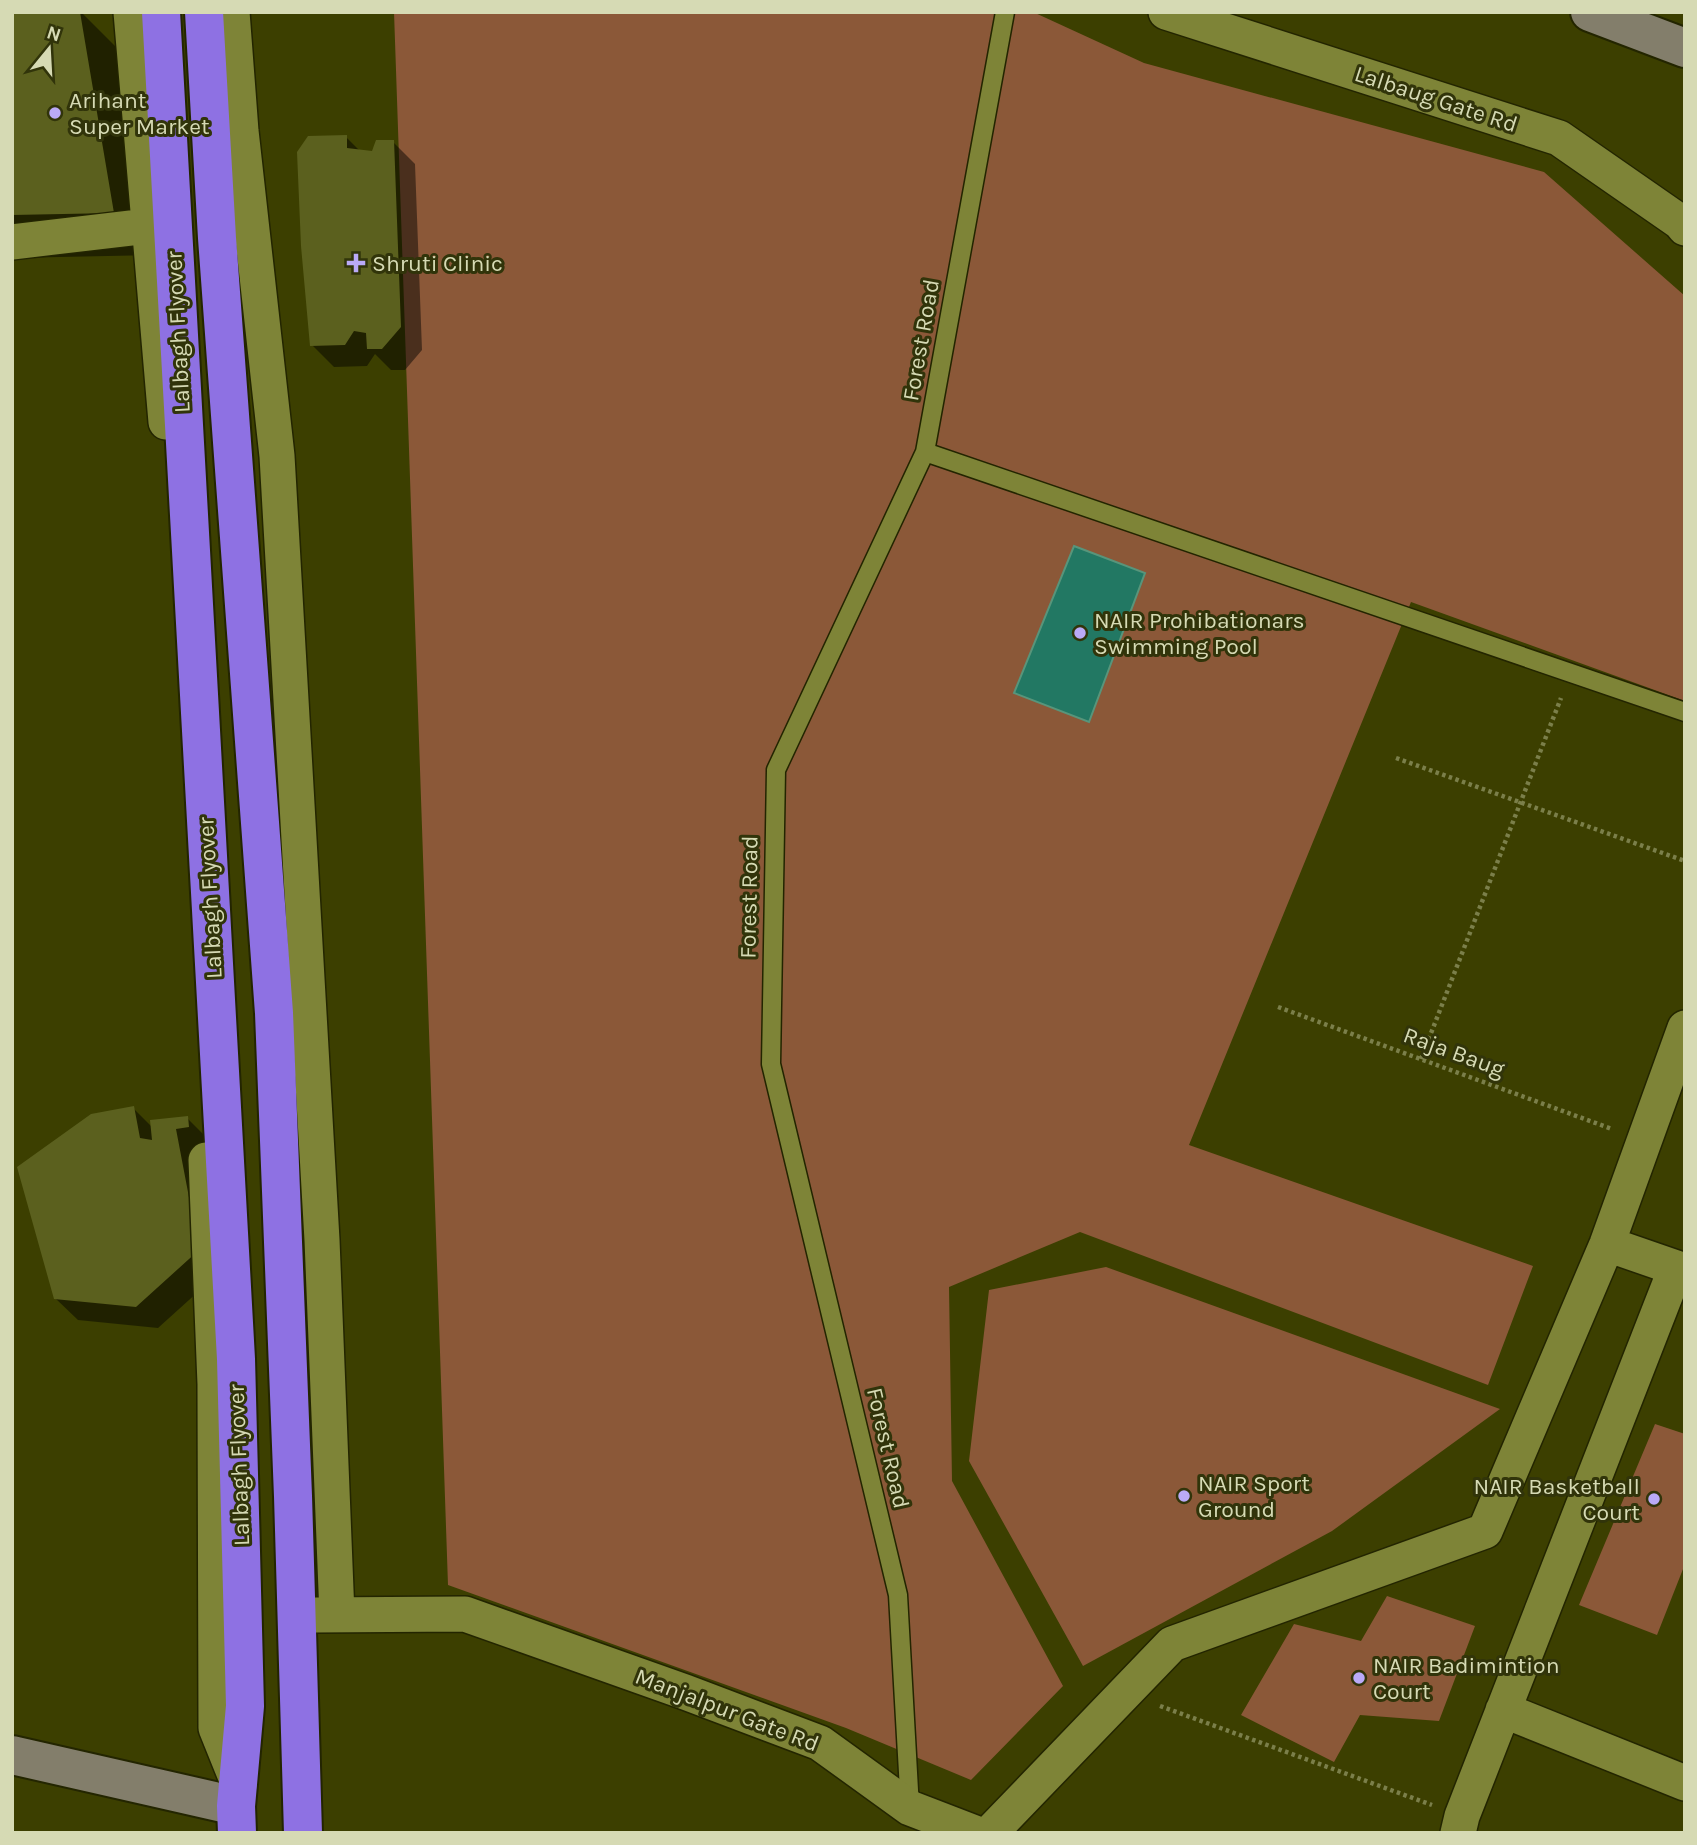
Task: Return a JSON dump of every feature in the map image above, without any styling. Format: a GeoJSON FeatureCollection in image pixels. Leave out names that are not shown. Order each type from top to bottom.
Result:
{"type":"FeatureCollection","features":[{"type":"Feature","properties":{"kind":"highway","name":"Lalbagh Flyover"},"geometry":{"type":"LineString","coordinates":[[161,12],[236,1359],[245,1706],[237,1808]]}},
{"type":"Feature","properties":{"kind":"highway","name":"Lalbagh Flyover"},"geometry":{"type":"LineString","coordinates":[[204,12],[218,252],[274,1013],[303,1833]]}},
{"type":"Feature","properties":{"kind":"street"},"geometry":{"type":"LineString","coordinates":[[12,1755],[237,1808],[216,1728],[215,1384],[187,645],[131,12]]}},
{"type":"Feature","properties":{"kind":"street"},"geometry":{"type":"LineString","coordinates":[[233,12],[241,131],[277,456],[320,1212],[337,1615]]}},
{"type":"Feature","properties":{"kind":"street","name":"Lalbaug Gate Rd"},"geometry":{"type":"LineString","coordinates":[[1166,12],[1559,138],[1685,228]]}},
{"type":"Feature","properties":{"kind":"street"},"geometry":{"type":"LineString","coordinates":[[1590,12],[1685,48]]}},
{"type":"Feature","properties":{"kind":"street"},"geometry":{"type":"LineString","coordinates":[[1638,12],[1685,30]]}},
{"type":"Feature","properties":{"kind":"street"},"geometry":{"type":"LineString","coordinates":[[12,242],[148,226]]}},
{"type":"Feature","properties":{"kind":"street"},"geometry":{"type":"LineString","coordinates":[[990,1833],[1172,1644],[1485,1531],[1607,1244],[1685,1028]]}},
{"type":"Feature","properties":{"kind":"street"},"geometry":{"type":"LineString","coordinates":[[1460,1825],[1503,1710],[1680,1270],[1607,1244]]}},
{"type":"Feature","properties":{"kind":"street","name":"Manjalpur Gate Rd"},"geometry":{"type":"LineString","coordinates":[[295,1615],[465,1614],[685,1692],[820,1744],[910,1808],[975,1833]]}},
{"type":"Feature","properties":{"kind":"street"},"geometry":{"type":"LineString","coordinates":[[1503,1710],[1685,1783]]}},
{"type":"Feature","properties":{"kind":"lane","name":"Forest Road"},"geometry":{"type":"LineString","coordinates":[[910,1808],[898,1595],[771,1064],[776,770],[925,453],[1005,12]]}},
{"type":"Feature","properties":{"kind":"lane"},"geometry":{"type":"LineString","coordinates":[[925,453],[1685,712]]}},
{"type":"Feature","properties":{"kind":"path"},"geometry":{"type":"LineString","coordinates":[[1421,1059],[1571,672]]}},
{"type":"Feature","properties":{"kind":"path"},"geometry":{"type":"LineString","coordinates":[[1396,758],[1685,861]]}},
{"type":"Feature","properties":{"kind":"path","name":"Raja Baug"},"geometry":{"type":"LineString","coordinates":[[1279,1007],[1617,1130]]}},
{"type":"Feature","properties":{"kind":"path"},"geometry":{"type":"LineString","coordinates":[[1152,1702],[1460,1825]]}},
{"type":"Feature","properties":{"kind":"shaded area"},"geometry":{"type":"Polygon","coordinates":[[[394,12],[1033,12],[1144,63],[1544,172],[1685,296],[1685,701],[1411,602],[1189,1145],[1533,1266],[1488,1385],[1080,1232],[949,1287],[952,1481],[1063,1686],[971,1780],[846,1728],[448,1585],[394,12]]]}},
{"type":"Feature","properties":{"kind":"shaded area","name":"NAIR Sport Ground"},"geometry":{"type":"Polygon","coordinates":[[[1106,1267],[1500,1409],[1332,1531],[1083,1666],[969,1461],[989,1290],[1106,1267]]]}},
{"type":"Feature","properties":{"kind":"shaded area","name":"NAIR Basketball Court"},"geometry":{"type":"Polygon","coordinates":[[[1655,1424],[1685,1434],[1685,1564],[1657,1635],[1579,1605],[1655,1424]]]}},
{"type":"Feature","properties":{"kind":"shaded area","name":"NAIR Badimintion Court"},"geometry":{"type":"Polygon","coordinates":[[[1387,1596],[1475,1626],[1439,1721],[1360,1715],[1334,1762],[1241,1715],[1294,1624],[1361,1641],[1387,1596]]]}},
{"type":"Feature","properties":{"kind":"water","name":"NAIR Prohibationars Swimming Pool"},"geometry":{"type":"Polygon","coordinates":[[[1074,546],[1145,573],[1089,722],[1014,693],[1074,546]]]}},
{"type":"Feature","properties":{"kind":"building","name":"Arihant Super Market"},"geometry":{"type":"Polygon","coordinates":[[[12,12],[80,12],[114,213],[12,215],[12,12]]]}},
{"type":"Feature","properties":{"kind":"building"},"geometry":{"type":"Polygon","coordinates":[[[347,135],[347,148],[372,151],[376,140],[394,140],[401,327],[382,349],[367,349],[366,333],[354,331],[345,345],[310,346],[301,246],[297,152],[308,136],[347,135]]]}},
{"type":"Feature","properties":{"kind":"building"},"geometry":{"type":"Polygon","coordinates":[[[134,1106],[140,1138],[152,1140],[150,1120],[188,1116],[189,1127],[176,1129],[199,1250],[136,1307],[54,1299],[17,1167],[91,1114],[134,1106]]]}},
{"type":"Feature","properties":{"kind":"place","name":"Arihant Super Market"},"geometry":{"type":"Point","coordinates":[55,113]}},
{"type":"Feature","properties":{"kind":"place","name":"Shruti Clinic"},"geometry":{"type":"Point","coordinates":[356,263]}},
{"type":"Feature","properties":{"kind":"place","name":"NAIR Prohibationars Swimming Pool"},"geometry":{"type":"Point","coordinates":[1080,633]}},
{"type":"Feature","properties":{"kind":"place","name":"NAIR Sport Ground"},"geometry":{"type":"Point","coordinates":[1184,1496]}},
{"type":"Feature","properties":{"kind":"place","name":"NAIR Basketball Court"},"geometry":{"type":"Point","coordinates":[1654,1499]}},
{"type":"Feature","properties":{"kind":"place","name":"NAIR Badimintion Court"},"geometry":{"type":"Point","coordinates":[1359,1678]}}]}
